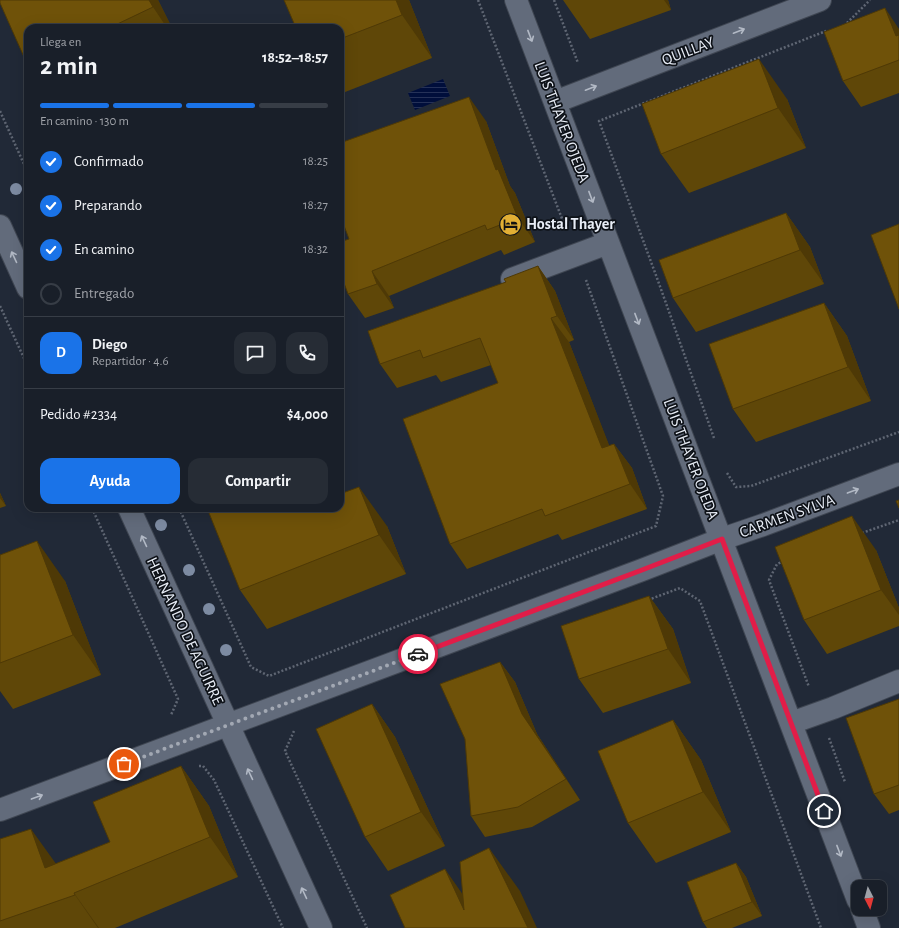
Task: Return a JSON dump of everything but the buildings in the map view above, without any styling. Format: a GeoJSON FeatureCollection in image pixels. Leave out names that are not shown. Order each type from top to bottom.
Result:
{"type":"FeatureCollection","features":[{"type":"Feature","properties":{"kind":"street","name":"LUIS THAYER OJEDA"},"geometry":{"type":"LineString","coordinates":[[516,0],[851,882]]}},
{"type":"Feature","properties":{"kind":"street","name":"QUILLAY"},"geometry":{"type":"LineString","coordinates":[[555,102],[820,0]]}},
{"type":"Feature","properties":{"kind":"street"},"geometry":{"type":"LineString","coordinates":[[0,226],[24,279]]}},
{"type":"Feature","properties":{"kind":"street"},"geometry":{"type":"LineString","coordinates":[[496,285],[608,243]]}},
{"type":"Feature","properties":{"kind":"street","name":"CARMEN SYLVA"},"geometry":{"type":"LineString","coordinates":[[0,810],[899,474]]}},
{"type":"Feature","properties":{"kind":"street","name":"HERNANDO DE AGUIRRE"},"geometry":{"type":"LineString","coordinates":[[131,512],[321,928]]}},
{"type":"Feature","properties":{"kind":"street"},"geometry":{"type":"LineString","coordinates":[[791,723],[899,681]]}},
{"type":"Feature","properties":{"kind":"street"},"geometry":{"type":"LineString","coordinates":[[865,916],[869,928]]}},
{"type":"Feature","properties":{"kind":"path"},"geometry":{"type":"LineString","coordinates":[[478,0],[566,229]]}},
{"type":"Feature","properties":{"kind":"path"},"geometry":{"type":"LineString","coordinates":[[554,0],[580,69]]}},
{"type":"Feature","properties":{"kind":"path"},"geometry":{"type":"LineString","coordinates":[[842,25],[849,22],[870,0]]}},
{"type":"Feature","properties":{"kind":"path"},"geometry":{"type":"LineString","coordinates":[[716,442],[599,121],[827,31]]}},
{"type":"Feature","properties":{"kind":"path"},"geometry":{"type":"LineString","coordinates":[[0,111],[24,164]]}},
{"type":"Feature","properties":{"kind":"path"},"geometry":{"type":"LineString","coordinates":[[181,512],[251,667],[269,676],[656,526],[663,496],[585,277]]}},
{"type":"Feature","properties":{"kind":"path"},"geometry":{"type":"LineString","coordinates":[[0,306],[24,358]]}},
{"type":"Feature","properties":{"kind":"path"},"geometry":{"type":"LineString","coordinates":[[726,472],[736,487],[751,486],[899,432]]}},
{"type":"Feature","properties":{"kind":"path"},"geometry":{"type":"LineString","coordinates":[[94,512],[178,699],[171,716]]}},
{"type":"Feature","properties":{"kind":"path"},"geometry":{"type":"LineString","coordinates":[[856,536],[899,520]]}},
{"type":"Feature","properties":{"kind":"path"},"geometry":{"type":"LineString","coordinates":[[784,561],[777,564],[769,580],[847,787]]}},
{"type":"Feature","properties":{"kind":"path"},"geometry":{"type":"LineString","coordinates":[[680,588],[700,601],[821,928]]}},
{"type":"Feature","properties":{"kind":"path"},"geometry":{"type":"LineString","coordinates":[[295,728],[285,751],[367,928]]}},
{"type":"Feature","properties":{"kind":"path"},"geometry":{"type":"LineString","coordinates":[[198,766],[203,766],[214,780],[283,928]]}},
{"type":"Feature","properties":{"kind":"water"},"geometry":{"type":"Polygon","coordinates":[[[443,79],[450,96],[415,110],[408,93],[443,79]]]}},
{"type":"Feature","properties":{"kind":"way so far"},"geometry":{"type":"LineString","coordinates":[[124,764],[418,654]]}},
{"type":"Feature","properties":{"kind":"place","name":"Hostal Thayer"},"geometry":{"type":"Point","coordinates":[510,224]}},
{"type":"Feature","properties":{"kind":"route"},"geometry":{"type":"LineString","coordinates":[[418,654],[722,539],[824,811]]}}]}
